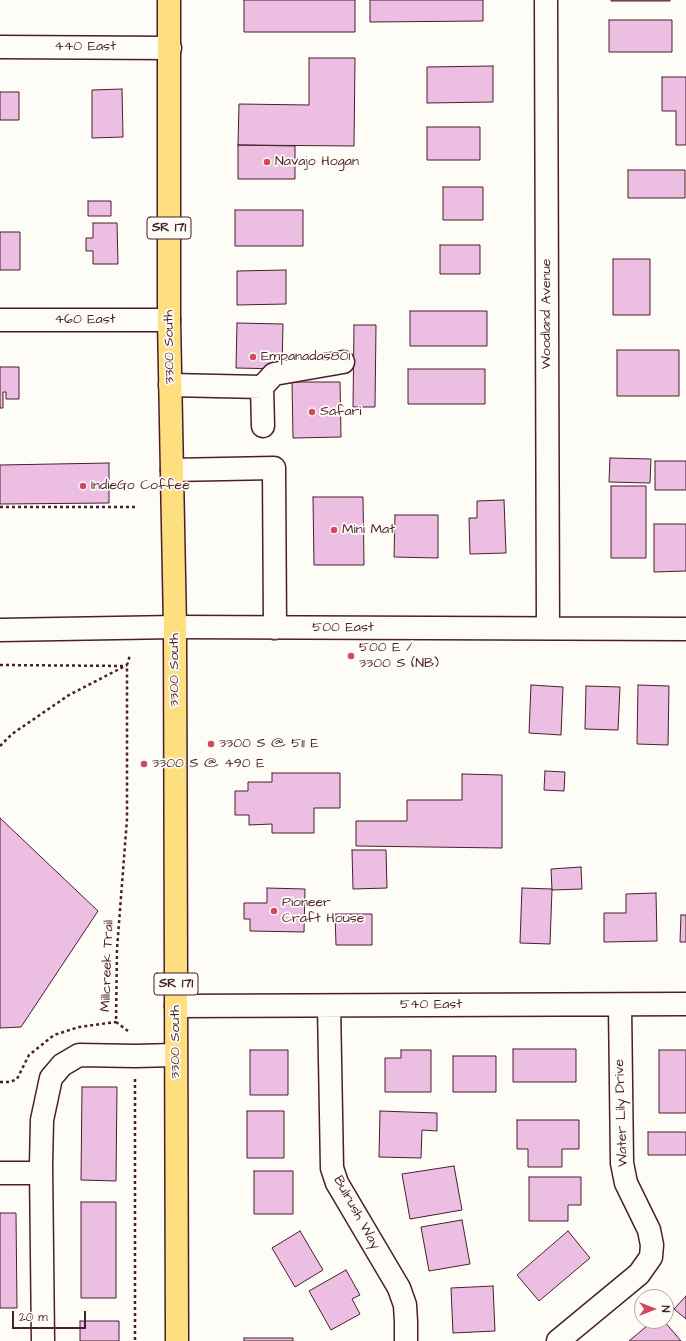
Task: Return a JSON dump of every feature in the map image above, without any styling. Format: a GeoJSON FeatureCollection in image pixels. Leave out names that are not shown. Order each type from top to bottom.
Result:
{"type":"FeatureCollection","features":[{"type":"Feature","properties":{"kind":"main road","name":"3300 South"},"geometry":{"type":"LineString","coordinates":[[169,0],[169,320],[175,627],[177,1341]]}},
{"type":"Feature","properties":{"kind":"street","name":"Woodland Avenue"},"geometry":{"type":"LineString","coordinates":[[546,0],[548,628]]}},
{"type":"Feature","properties":{"kind":"street","name":"440 East"},"geometry":{"type":"LineString","coordinates":[[0,47],[170,48]]}},
{"type":"Feature","properties":{"kind":"street","name":"460 East"},"geometry":{"type":"LineString","coordinates":[[0,320],[169,320]]}},
{"type":"Feature","properties":{"kind":"street"},"geometry":{"type":"LineString","coordinates":[[263,426],[262,387],[274,374],[343,362]]}},
{"type":"Feature","properties":{"kind":"street"},"geometry":{"type":"LineString","coordinates":[[170,385],[262,387]]}},
{"type":"Feature","properties":{"kind":"street"},"geometry":{"type":"LineString","coordinates":[[172,470],[274,468],[275,628]]}},
{"type":"Feature","properties":{"kind":"street","name":"500 East"},"geometry":{"type":"LineString","coordinates":[[0,630],[175,627],[686,628]]}},
{"type":"Feature","properties":{"kind":"street","name":"540 East"},"geometry":{"type":"LineString","coordinates":[[176,1006],[686,1004]]}},
{"type":"Feature","properties":{"kind":"street","name":"Water Lily Drive"},"geometry":{"type":"LineString","coordinates":[[558,1341],[639,1274],[651,1257],[652,1245],[649,1230],[626,1183],[622,1163],[620,1005]]}},
{"type":"Feature","properties":{"kind":"street","name":"Bulrush Way"},"geometry":{"type":"LineString","coordinates":[[329,1006],[332,1168],[337,1183],[399,1288],[405,1305],[406,1341]]}},
{"type":"Feature","properties":{"kind":"street"},"geometry":{"type":"LineString","coordinates":[[43,1341],[41,1173],[42,1120],[51,1078],[62,1065],[79,1055],[175,1055]]}},
{"type":"Feature","properties":{"kind":"street"},"geometry":{"type":"LineString","coordinates":[[0,1174],[41,1173]]}},
{"type":"Feature","properties":{"kind":"path"},"geometry":{"type":"LineString","coordinates":[[0,507],[135,507]]}},
{"type":"Feature","properties":{"kind":"path","name":"Millcreek Trail"},"geometry":{"type":"LineString","coordinates":[[130,655],[127,666],[127,819],[118,949],[116,1022],[135,1036],[135,1341]]}},
{"type":"Feature","properties":{"kind":"path"},"geometry":{"type":"LineString","coordinates":[[0,665],[127,666]]}},
{"type":"Feature","properties":{"kind":"path"},"geometry":{"type":"LineString","coordinates":[[0,746],[12,734],[69,695],[127,666]]}},
{"type":"Feature","properties":{"kind":"path"},"geometry":{"type":"LineString","coordinates":[[0,1082],[10,1082]]}},
{"type":"Feature","properties":{"kind":"building"},"geometry":{"type":"Polygon","coordinates":[[[244,0],[355,0],[355,32],[244,32],[244,0]]]}},
{"type":"Feature","properties":{"kind":"building"},"geometry":{"type":"Polygon","coordinates":[[[370,0],[483,0],[483,21],[370,22],[370,0]]]}},
{"type":"Feature","properties":{"kind":"building"},"geometry":{"type":"Polygon","coordinates":[[[670,0],[670,1],[611,1],[670,0]]]}},
{"type":"Feature","properties":{"kind":"building"},"geometry":{"type":"Polygon","coordinates":[[[609,20],[672,20],[672,52],[609,52],[609,20]]]}},
{"type":"Feature","properties":{"kind":"building"},"geometry":{"type":"Polygon","coordinates":[[[309,58],[355,58],[354,146],[238,145],[239,104],[309,105],[309,58]]]}},
{"type":"Feature","properties":{"kind":"building"},"geometry":{"type":"Polygon","coordinates":[[[493,66],[493,102],[427,103],[427,67],[493,66]]]}},
{"type":"Feature","properties":{"kind":"building"},"geometry":{"type":"Polygon","coordinates":[[[662,77],[686,77],[686,145],[676,145],[676,111],[662,111],[662,77]]]}},
{"type":"Feature","properties":{"kind":"building"},"geometry":{"type":"Polygon","coordinates":[[[122,89],[123,137],[92,138],[92,90],[122,89]]]}},
{"type":"Feature","properties":{"kind":"building"},"geometry":{"type":"Polygon","coordinates":[[[0,92],[19,92],[19,120],[0,120],[0,92]]]}},
{"type":"Feature","properties":{"kind":"building"},"geometry":{"type":"Polygon","coordinates":[[[427,127],[480,127],[480,160],[427,160],[427,127]]]}},
{"type":"Feature","properties":{"kind":"building","name":"Navajo Hogan"},"geometry":{"type":"Polygon","coordinates":[[[238,145],[295,146],[295,179],[238,179],[238,145]]]}},
{"type":"Feature","properties":{"kind":"building"},"geometry":{"type":"Polygon","coordinates":[[[628,170],[685,170],[685,198],[628,198],[628,170]]]}},
{"type":"Feature","properties":{"kind":"building"},"geometry":{"type":"Polygon","coordinates":[[[443,187],[483,187],[483,220],[443,220],[443,187]]]}},
{"type":"Feature","properties":{"kind":"building"},"geometry":{"type":"Polygon","coordinates":[[[88,201],[111,201],[111,216],[88,216],[88,201]]]}},
{"type":"Feature","properties":{"kind":"building"},"geometry":{"type":"Polygon","coordinates":[[[235,210],[303,210],[303,246],[235,246],[235,210]]]}},
{"type":"Feature","properties":{"kind":"building"},"geometry":{"type":"Polygon","coordinates":[[[93,223],[117,223],[118,264],[93,264],[93,251],[86,251],[86,238],[93,238],[93,223]]]}},
{"type":"Feature","properties":{"kind":"building"},"geometry":{"type":"Polygon","coordinates":[[[0,232],[20,232],[20,270],[0,270],[0,232]]]}},
{"type":"Feature","properties":{"kind":"building"},"geometry":{"type":"Polygon","coordinates":[[[440,245],[480,245],[480,274],[440,274],[440,245]]]}},
{"type":"Feature","properties":{"kind":"building"},"geometry":{"type":"Polygon","coordinates":[[[613,259],[650,259],[650,315],[613,315],[613,259]]]}},
{"type":"Feature","properties":{"kind":"building"},"geometry":{"type":"Polygon","coordinates":[[[286,270],[286,304],[237,305],[237,271],[286,270]]]}},
{"type":"Feature","properties":{"kind":"building"},"geometry":{"type":"Polygon","coordinates":[[[410,311],[487,311],[487,346],[410,346],[410,311]]]}},
{"type":"Feature","properties":{"kind":"building"},"geometry":{"type":"Polygon","coordinates":[[[237,323],[283,324],[282,369],[236,368],[237,323]]]}},
{"type":"Feature","properties":{"kind":"building"},"geometry":{"type":"Polygon","coordinates":[[[354,325],[376,325],[375,407],[353,407],[354,325]]]}},
{"type":"Feature","properties":{"kind":"building"},"geometry":{"type":"Polygon","coordinates":[[[617,350],[679,350],[679,396],[617,396],[617,350]]]}},
{"type":"Feature","properties":{"kind":"building"},"geometry":{"type":"Polygon","coordinates":[[[0,367],[19,367],[19,399],[6,399],[6,392],[3,392],[3,408],[0,408],[0,367]]]}},
{"type":"Feature","properties":{"kind":"building"},"geometry":{"type":"Polygon","coordinates":[[[408,369],[485,369],[485,404],[408,404],[408,369]]]}},
{"type":"Feature","properties":{"kind":"building"},"geometry":{"type":"Polygon","coordinates":[[[292,382],[340,382],[341,437],[293,438],[292,382]]]}},
{"type":"Feature","properties":{"kind":"building"},"geometry":{"type":"Polygon","coordinates":[[[610,458],[651,459],[650,483],[609,482],[610,458]]]}},
{"type":"Feature","properties":{"kind":"building"},"geometry":{"type":"Polygon","coordinates":[[[655,461],[686,461],[686,490],[655,490],[655,461]]]}},
{"type":"Feature","properties":{"kind":"building"},"geometry":{"type":"Polygon","coordinates":[[[109,463],[109,503],[0,504],[0,465],[109,463]]]}},
{"type":"Feature","properties":{"kind":"building"},"geometry":{"type":"Polygon","coordinates":[[[611,486],[646,486],[646,558],[611,558],[611,486]]]}},
{"type":"Feature","properties":{"kind":"building"},"geometry":{"type":"Polygon","coordinates":[[[313,497],[363,497],[364,565],[314,565],[313,497]]]}},
{"type":"Feature","properties":{"kind":"building"},"geometry":{"type":"Polygon","coordinates":[[[504,500],[506,553],[470,554],[469,518],[477,518],[477,501],[504,500]]]}},
{"type":"Feature","properties":{"kind":"building"},"geometry":{"type":"Polygon","coordinates":[[[395,515],[438,515],[438,558],[394,557],[395,515]]]}},
{"type":"Feature","properties":{"kind":"building"},"geometry":{"type":"Polygon","coordinates":[[[654,524],[686,524],[686,571],[654,572],[654,524]]]}},
{"type":"Feature","properties":{"kind":"building"},"geometry":{"type":"Polygon","coordinates":[[[531,685],[563,687],[561,735],[529,733],[531,685]]]}},
{"type":"Feature","properties":{"kind":"building"},"geometry":{"type":"Polygon","coordinates":[[[638,685],[669,686],[668,745],[637,744],[638,685]]]}},
{"type":"Feature","properties":{"kind":"building"},"geometry":{"type":"Polygon","coordinates":[[[586,686],[620,687],[618,730],[585,729],[586,686]]]}},
{"type":"Feature","properties":{"kind":"building"},"geometry":{"type":"Polygon","coordinates":[[[545,771],[565,772],[564,791],[544,790],[545,771]]]}},
{"type":"Feature","properties":{"kind":"building"},"geometry":{"type":"Polygon","coordinates":[[[272,773],[340,773],[340,808],[314,808],[314,833],[272,833],[272,824],[249,825],[249,815],[235,815],[235,791],[248,791],[248,782],[272,782],[272,773]]]}},
{"type":"Feature","properties":{"kind":"building"},"geometry":{"type":"Polygon","coordinates":[[[462,774],[502,775],[502,848],[356,846],[356,821],[407,821],[407,800],[462,800],[462,774]]]}},
{"type":"Feature","properties":{"kind":"building"},"geometry":{"type":"Polygon","coordinates":[[[0,818],[98,911],[21,1027],[0,1028],[0,818]]]}},
{"type":"Feature","properties":{"kind":"building"},"geometry":{"type":"Polygon","coordinates":[[[352,850],[386,850],[387,888],[353,889],[352,850]]]}},
{"type":"Feature","properties":{"kind":"building"},"geometry":{"type":"Polygon","coordinates":[[[581,867],[582,889],[552,890],[551,869],[581,867]]]}},
{"type":"Feature","properties":{"kind":"building","name":"Pioneer Craft House"},"geometry":{"type":"Polygon","coordinates":[[[267,888],[305,889],[304,932],[250,931],[250,919],[244,919],[244,903],[267,903],[267,888]]]}},
{"type":"Feature","properties":{"kind":"building"},"geometry":{"type":"Polygon","coordinates":[[[522,888],[552,889],[550,944],[520,943],[522,888]]]}},
{"type":"Feature","properties":{"kind":"building"},"geometry":{"type":"Polygon","coordinates":[[[656,893],[657,941],[604,942],[604,913],[626,913],[626,894],[656,893]]]}},
{"type":"Feature","properties":{"kind":"building"},"geometry":{"type":"Polygon","coordinates":[[[335,914],[372,914],[372,945],[336,945],[335,914]]]}},
{"type":"Feature","properties":{"kind":"building"},"geometry":{"type":"Polygon","coordinates":[[[681,915],[686,915],[686,942],[680,942],[681,915]]]}},
{"type":"Feature","properties":{"kind":"building"},"geometry":{"type":"Polygon","coordinates":[[[513,1049],[576,1049],[576,1082],[513,1082],[513,1049]]]}},
{"type":"Feature","properties":{"kind":"building"},"geometry":{"type":"Polygon","coordinates":[[[250,1050],[288,1050],[288,1095],[250,1095],[250,1050]]]}},
{"type":"Feature","properties":{"kind":"building"},"geometry":{"type":"Polygon","coordinates":[[[401,1050],[431,1050],[431,1092],[385,1092],[385,1058],[401,1058],[401,1050]]]}},
{"type":"Feature","properties":{"kind":"building"},"geometry":{"type":"Polygon","coordinates":[[[659,1050],[686,1050],[686,1113],[659,1113],[659,1050]]]}},
{"type":"Feature","properties":{"kind":"building"},"geometry":{"type":"Polygon","coordinates":[[[453,1056],[496,1056],[496,1092],[453,1092],[453,1056]]]}},
{"type":"Feature","properties":{"kind":"building"},"geometry":{"type":"Polygon","coordinates":[[[82,1087],[117,1087],[116,1181],[81,1180],[82,1087]]]}},
{"type":"Feature","properties":{"kind":"building"},"geometry":{"type":"Polygon","coordinates":[[[247,1111],[284,1111],[284,1158],[247,1158],[247,1111]]]}},
{"type":"Feature","properties":{"kind":"building"},"geometry":{"type":"Polygon","coordinates":[[[380,1111],[437,1113],[437,1131],[422,1130],[421,1158],[379,1157],[380,1111]]]}},
{"type":"Feature","properties":{"kind":"building"},"geometry":{"type":"Polygon","coordinates":[[[517,1120],[579,1120],[579,1149],[562,1149],[562,1167],[528,1167],[528,1149],[517,1149],[517,1120]]]}},
{"type":"Feature","properties":{"kind":"building"},"geometry":{"type":"Polygon","coordinates":[[[648,1132],[686,1132],[686,1155],[648,1155],[648,1132]]]}},
{"type":"Feature","properties":{"kind":"building"},"geometry":{"type":"Polygon","coordinates":[[[454,1166],[462,1210],[410,1219],[402,1174],[454,1166]]]}},
{"type":"Feature","properties":{"kind":"building"},"geometry":{"type":"Polygon","coordinates":[[[254,1171],[293,1171],[293,1214],[254,1214],[254,1171]]]}},
{"type":"Feature","properties":{"kind":"building"},"geometry":{"type":"Polygon","coordinates":[[[529,1177],[581,1177],[581,1205],[568,1205],[568,1221],[529,1221],[529,1177]]]}},
{"type":"Feature","properties":{"kind":"building"},"geometry":{"type":"Polygon","coordinates":[[[81,1202],[116,1202],[116,1298],[81,1298],[81,1202]]]}},
{"type":"Feature","properties":{"kind":"building"},"geometry":{"type":"Polygon","coordinates":[[[0,1213],[16,1213],[17,1308],[0,1308],[0,1213]]]}},
{"type":"Feature","properties":{"kind":"building"},"geometry":{"type":"Polygon","coordinates":[[[462,1220],[470,1264],[429,1271],[421,1227],[462,1220]]]}},
{"type":"Feature","properties":{"kind":"building"},"geometry":{"type":"Polygon","coordinates":[[[300,1231],[323,1270],[295,1287],[272,1248],[300,1231]]]}},
{"type":"Feature","properties":{"kind":"building"},"geometry":{"type":"Polygon","coordinates":[[[568,1231],[590,1258],[539,1301],[517,1275],[568,1231]]]}},
{"type":"Feature","properties":{"kind":"building"},"geometry":{"type":"Polygon","coordinates":[[[346,1270],[360,1295],[352,1299],[360,1314],[331,1330],[309,1291],[346,1270]]]}},
{"type":"Feature","properties":{"kind":"building"},"geometry":{"type":"Polygon","coordinates":[[[493,1286],[495,1331],[453,1333],[451,1288],[493,1286]]]}},
{"type":"Feature","properties":{"kind":"building"},"geometry":{"type":"Polygon","coordinates":[[[686,1296],[686,1319],[674,1309],[686,1296]]]}},
{"type":"Feature","properties":{"kind":"building"},"geometry":{"type":"Polygon","coordinates":[[[80,1321],[119,1321],[119,1341],[80,1341],[80,1321]]]}},
{"type":"Feature","properties":{"kind":"building"},"geometry":{"type":"Polygon","coordinates":[[[643,1329],[671,1329],[681,1341],[629,1341],[643,1329]]]}},
{"type":"Feature","properties":{"kind":"building"},"geometry":{"type":"Polygon","coordinates":[[[244,1338],[293,1338],[293,1341],[244,1341],[244,1338]]]}},
{"type":"Feature","properties":{"kind":"place","name":"Navajo Hogan"},"geometry":{"type":"Point","coordinates":[267,162]}},
{"type":"Feature","properties":{"kind":"place","name":"Empanadas801"},"geometry":{"type":"Point","coordinates":[253,357]}},
{"type":"Feature","properties":{"kind":"place","name":"Safari"},"geometry":{"type":"Point","coordinates":[312,412]}},
{"type":"Feature","properties":{"kind":"place","name":"IndieGo Coffee"},"geometry":{"type":"Point","coordinates":[83,486]}},
{"type":"Feature","properties":{"kind":"place","name":"Mini Mat"},"geometry":{"type":"Point","coordinates":[334,530]}},
{"type":"Feature","properties":{"kind":"place","name":"500 E / 3300 S (NB)"},"geometry":{"type":"Point","coordinates":[351,656]}},
{"type":"Feature","properties":{"kind":"place","name":"3300 S @ 511 E"},"geometry":{"type":"Point","coordinates":[211,744]}},
{"type":"Feature","properties":{"kind":"place","name":"3300 S @ 490 E"},"geometry":{"type":"Point","coordinates":[144,764]}},
{"type":"Feature","properties":{"kind":"place","name":"Pioneer Craft House"},"geometry":{"type":"Point","coordinates":[274,911]}}]}
